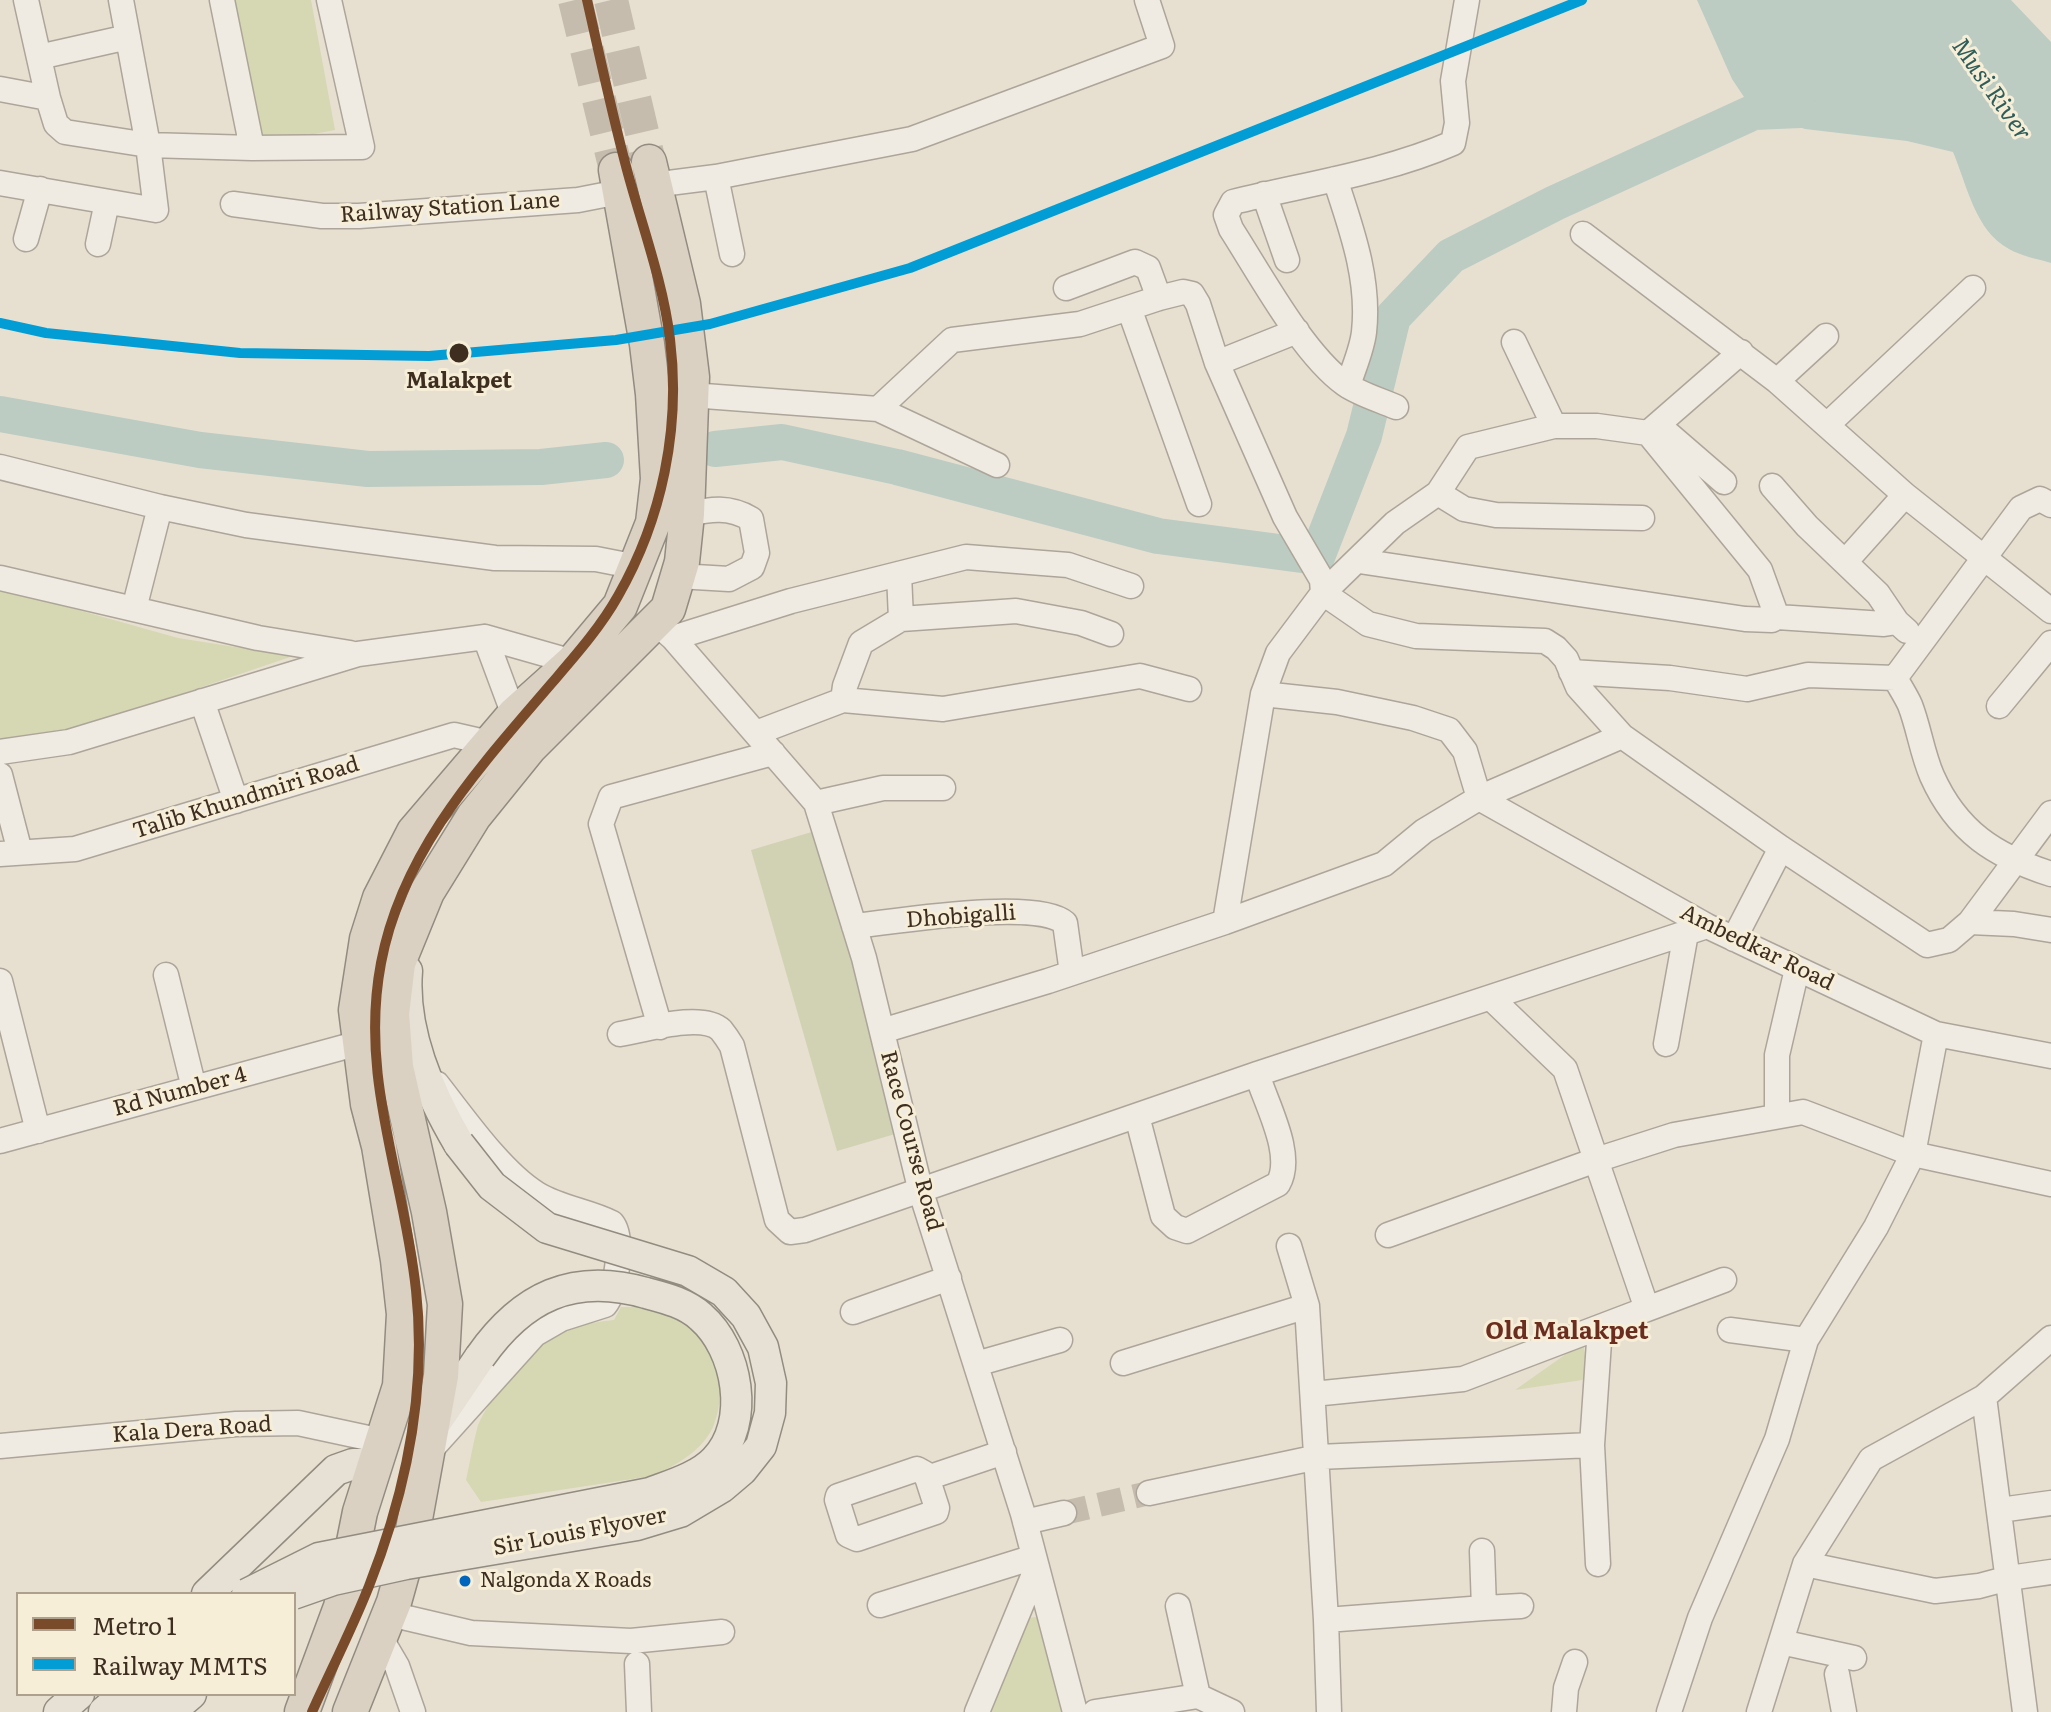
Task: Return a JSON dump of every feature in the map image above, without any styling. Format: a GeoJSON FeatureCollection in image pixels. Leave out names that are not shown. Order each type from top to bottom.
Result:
{"type":"FeatureCollection","features":[{"type":"Feature","properties":{"kind":"highway"},"geometry":{"type":"LineString","coordinates":[[350,1712],[385,1625],[418,1507],[427,1444],[440,1390],[445,1304],[429,1212],[396,1067],[392,1014],[398,963],[427,892],[474,816],[529,748],[664,630],[682,562],[687,514],[692,377],[683,304],[651,174]]}},
{"type":"Feature","properties":{"kind":"highway"},"geometry":{"type":"LineString","coordinates":[[302,1712],[341,1607],[370,1461],[400,1386],[404,1314],[398,1260],[379,1146],[368,1104],[356,1010],[367,939],[380,898],[414,832],[514,715],[573,662],[620,606],[653,523],[658,479],[647,344],[617,181]]}},
{"type":"Feature","properties":{"kind":"highway"},"geometry":{"type":"LineString","coordinates":[[370,1461],[418,1507]]}},
{"type":"Feature","properties":{"kind":"highway"},"geometry":{"type":"LineString","coordinates":[[360,1512],[418,1507]]}},
{"type":"Feature","properties":{"kind":"main road","name":"Sir Louis Flyover"},"geometry":{"type":"LineString","coordinates":[[296,1593],[333,1580],[406,1564],[637,1525],[680,1512],[722,1487],[742,1470],[761,1446],[770,1413],[771,1383],[763,1347],[746,1316],[724,1292],[688,1271],[547,1228],[492,1186],[459,1144],[436,1104],[415,1045],[406,990],[410,937]]}},
{"type":"Feature","properties":{"kind":"main road","name":"Sir Louis Flyover"},"geometry":{"type":"LineString","coordinates":[[251,1592],[319,1558],[650,1493],[699,1472],[715,1460],[734,1425],[737,1404],[734,1380],[717,1335],[700,1316],[675,1301],[607,1285],[577,1286],[550,1294],[508,1321],[480,1357],[427,1444]]}},
{"type":"Feature","properties":{"kind":"main road"},"geometry":{"type":"LineString","coordinates":[[209,1592],[336,1470],[370,1461]]}},
{"type":"Feature","properties":{"kind":"main road"},"geometry":{"type":"LineString","coordinates":[[296,1605],[314,1596],[329,1597],[341,1607]]}},
{"type":"Feature","properties":{"kind":"main road"},"geometry":{"type":"LineString","coordinates":[[59,1712],[77,1696]]}},
{"type":"Feature","properties":{"kind":"main road"},"geometry":{"type":"LineString","coordinates":[[104,1712],[123,1696]]}},
{"type":"Feature","properties":{"kind":"main road"},"geometry":{"type":"LineString","coordinates":[[141,1712],[160,1696]]}},
{"type":"Feature","properties":{"kind":"main road"},"geometry":{"type":"LineString","coordinates":[[170,1712],[189,1696]]}},
{"type":"Feature","properties":{"kind":"street"},"geometry":{"type":"LineString","coordinates":[[26,0],[48,98],[56,124],[65,132],[148,145],[362,147],[329,0]]}},
{"type":"Feature","properties":{"kind":"street"},"geometry":{"type":"LineString","coordinates":[[0,183],[156,210],[148,145],[121,0]]}},
{"type":"Feature","properties":{"kind":"street"},"geometry":{"type":"LineString","coordinates":[[222,0],[252,148]]}},
{"type":"Feature","properties":{"kind":"street"},"geometry":{"type":"LineString","coordinates":[[651,174],[716,177],[912,139],[1162,46],[1147,0]]}},
{"type":"Feature","properties":{"kind":"street"},"geometry":{"type":"LineString","coordinates":[[1396,407],[1348,386],[1331,373],[1297,331],[1231,229],[1226,215],[1233,202],[1335,179],[1432,152],[1453,143],[1457,123],[1453,81],[1467,0]]}},
{"type":"Feature","properties":{"kind":"street"},"geometry":{"type":"LineString","coordinates":[[39,57],[128,37]]}},
{"type":"Feature","properties":{"kind":"street"},"geometry":{"type":"LineString","coordinates":[[0,89],[48,98]]}},
{"type":"Feature","properties":{"kind":"street"},"geometry":{"type":"LineString","coordinates":[[716,177],[732,254]]}},
{"type":"Feature","properties":{"kind":"street"},"geometry":{"type":"LineString","coordinates":[[1335,179],[1358,248],[1365,299],[1364,335],[1348,386]]}},
{"type":"Feature","properties":{"kind":"street","name":"Railway Station Lane"},"geometry":{"type":"LineString","coordinates":[[233,204],[322,216],[359,216],[578,200],[617,181]]}},
{"type":"Feature","properties":{"kind":"street"},"geometry":{"type":"LineString","coordinates":[[26,239],[40,189]]}},
{"type":"Feature","properties":{"kind":"street"},"geometry":{"type":"LineString","coordinates":[[1264,194],[1287,260]]}},
{"type":"Feature","properties":{"kind":"street"},"geometry":{"type":"LineString","coordinates":[[98,244],[107,202]]}},
{"type":"Feature","properties":{"kind":"street"},"geometry":{"type":"LineString","coordinates":[[1583,234],[1741,352],[1905,495],[2051,611]]}},
{"type":"Feature","properties":{"kind":"street"},"geometry":{"type":"LineString","coordinates":[[1066,288],[1135,262],[1148,268],[1159,298]]}},
{"type":"Feature","properties":{"kind":"street"},"geometry":{"type":"LineString","coordinates":[[1827,425],[1973,288]]}},
{"type":"Feature","properties":{"kind":"street"},"geometry":{"type":"LineString","coordinates":[[878,409],[952,340],[1080,324],[1159,298],[1183,292],[1192,294],[1217,363],[1285,517],[1322,586],[1368,624],[1416,636],[1545,641],[1566,659],[1578,687],[1622,736],[1781,848],[1927,945],[1949,940],[1970,922],[2050,815]]}},
{"type":"Feature","properties":{"kind":"street"},"geometry":{"type":"LineString","coordinates":[[1129,308],[1199,504]]}},
{"type":"Feature","properties":{"kind":"street"},"geometry":{"type":"LineString","coordinates":[[1217,363],[1297,331]]}},
{"type":"Feature","properties":{"kind":"street"},"geometry":{"type":"LineString","coordinates":[[1777,381],[1826,336]]}},
{"type":"Feature","properties":{"kind":"street"},"geometry":{"type":"LineString","coordinates":[[1514,342],[1554,426]]}},
{"type":"Feature","properties":{"kind":"street"},"geometry":{"type":"LineString","coordinates":[[1653,429],[1741,352]]}},
{"type":"Feature","properties":{"kind":"street"},"geometry":{"type":"LineString","coordinates":[[691,395],[878,409],[997,465]]}},
{"type":"Feature","properties":{"kind":"street"},"geometry":{"type":"LineString","coordinates":[[1225,922],[1263,694],[1278,653],[1322,586],[1359,561],[1395,523],[1438,493],[1468,447],[1554,426],[1653,429],[1724,482]]}},
{"type":"Feature","properties":{"kind":"street"},"geometry":{"type":"LineString","coordinates":[[1653,429],[1760,570],[1777,617]]}},
{"type":"Feature","properties":{"kind":"street"},"geometry":{"type":"LineString","coordinates":[[0,467],[246,525],[495,558],[596,559],[637,567]]}},
{"type":"Feature","properties":{"kind":"street"},"geometry":{"type":"LineString","coordinates":[[1772,486],[1807,526],[1878,594],[1897,622],[1919,642]]}},
{"type":"Feature","properties":{"kind":"street"},"geometry":{"type":"LineString","coordinates":[[1438,493],[1464,509],[1496,515],[1642,518]]}},
{"type":"Feature","properties":{"kind":"street"},"geometry":{"type":"LineString","coordinates":[[1846,561],[1905,495]]}},
{"type":"Feature","properties":{"kind":"street"},"geometry":{"type":"LineString","coordinates":[[1895,678],[2021,508],[2040,499],[2051,505]]}},
{"type":"Feature","properties":{"kind":"street"},"geometry":{"type":"LineString","coordinates":[[134,609],[160,507]]}},
{"type":"Feature","properties":{"kind":"street"},"geometry":{"type":"LineString","coordinates":[[678,576],[729,579],[752,567],[757,553],[751,519],[737,510],[716,508],[687,514]]}},
{"type":"Feature","properties":{"kind":"street"},"geometry":{"type":"LineString","coordinates":[[664,630],[966,557],[1068,565],[1131,586]]}},
{"type":"Feature","properties":{"kind":"street"},"geometry":{"type":"LineString","coordinates":[[1359,561],[1745,619],[1772,620],[1777,617],[1884,624],[1897,622]]}},
{"type":"Feature","properties":{"kind":"street"},"geometry":{"type":"LineString","coordinates":[[899,574],[901,619]]}},
{"type":"Feature","properties":{"kind":"street"},"geometry":{"type":"LineString","coordinates":[[0,578],[258,638],[358,654]]}},
{"type":"Feature","properties":{"kind":"street"},"geometry":{"type":"LineString","coordinates":[[843,700],[861,643],[901,619],[1016,611],[1081,623],[1111,634]]}},
{"type":"Feature","properties":{"kind":"street","name":"Race Course Road"},"geometry":{"type":"LineString","coordinates":[[664,630],[816,803],[854,926],[921,1192],[1025,1522],[1075,1712]]}},
{"type":"Feature","properties":{"kind":"street"},"geometry":{"type":"LineString","coordinates":[[0,752],[69,742],[358,654],[485,637],[573,662]]}},
{"type":"Feature","properties":{"kind":"street"},"geometry":{"type":"LineString","coordinates":[[485,637],[514,715]]}},
{"type":"Feature","properties":{"kind":"street"},"geometry":{"type":"LineString","coordinates":[[1999,706],[2051,643]]}},
{"type":"Feature","properties":{"kind":"street"},"geometry":{"type":"LineString","coordinates":[[1571,672],[1670,678],[1747,689],[1808,675],[1895,678]]}},
{"type":"Feature","properties":{"kind":"street"},"geometry":{"type":"LineString","coordinates":[[756,733],[843,700],[943,709],[1140,676],[1189,689]]}},
{"type":"Feature","properties":{"kind":"street"},"geometry":{"type":"LineString","coordinates":[[1895,678],[1909,705],[1932,775],[1951,812],[1970,833],[2014,862],[2051,874]]}},
{"type":"Feature","properties":{"kind":"street"},"geometry":{"type":"LineString","coordinates":[[1263,694],[1337,702],[1413,718],[1449,730],[1465,751],[1479,798]]}},
{"type":"Feature","properties":{"kind":"street"},"geometry":{"type":"LineString","coordinates":[[202,701],[236,801]]}},
{"type":"Feature","properties":{"kind":"street","name":"Talib Khundmiri Road"},"geometry":{"type":"LineString","coordinates":[[10,853],[75,849],[454,735],[489,743]]}},
{"type":"Feature","properties":{"kind":"street"},"geometry":{"type":"LineString","coordinates":[[882,1031],[1072,973],[1384,864],[1424,831],[1479,798],[1622,736]]}},
{"type":"Feature","properties":{"kind":"street"},"geometry":{"type":"LineString","coordinates":[[660,1027],[601,824],[611,797],[773,753]]}},
{"type":"Feature","properties":{"kind":"street"},"geometry":{"type":"LineString","coordinates":[[0,775],[10,853]]}},
{"type":"Feature","properties":{"kind":"street"},"geometry":{"type":"LineString","coordinates":[[816,803],[883,788],[943,788]]}},
{"type":"Feature","properties":{"kind":"street","name":"Ambedkar Road"},"geometry":{"type":"LineString","coordinates":[[1479,798],[1697,930],[1734,939],[1936,1034],[2051,1056]]}},
{"type":"Feature","properties":{"kind":"street"},"geometry":{"type":"LineString","coordinates":[[1734,939],[1781,848]]}},
{"type":"Feature","properties":{"kind":"street","name":"Dhobigalli"},"geometry":{"type":"LineString","coordinates":[[854,926],[984,912],[1031,913],[1060,918],[1065,923],[1072,973]]}},
{"type":"Feature","properties":{"kind":"street"},"geometry":{"type":"LineString","coordinates":[[1970,922],[2051,930]]}},
{"type":"Feature","properties":{"kind":"street"},"geometry":{"type":"LineString","coordinates":[[620,1034],[694,1021],[712,1024],[721,1030],[732,1046],[777,1220],[790,1232],[805,1230],[921,1192],[1257,1074],[1697,930]]}},
{"type":"Feature","properties":{"kind":"street"},"geometry":{"type":"LineString","coordinates":[[1666,1044],[1697,930]]}},
{"type":"Feature","properties":{"kind":"street"},"geometry":{"type":"LineString","coordinates":[[1777,1116],[1777,1055],[1797,969]]}},
{"type":"Feature","properties":{"kind":"street"},"geometry":{"type":"LineString","coordinates":[[166,975],[194,1088]]}},
{"type":"Feature","properties":{"kind":"street"},"geometry":{"type":"LineString","coordinates":[[0,981],[38,1131]]}},
{"type":"Feature","properties":{"kind":"street"},"geometry":{"type":"LineString","coordinates":[[1491,998],[1565,1069],[1647,1309]]}},
{"type":"Feature","properties":{"kind":"street"},"geometry":{"type":"LineString","coordinates":[[1669,1712],[1700,1618],[1777,1439],[1806,1340],[1876,1227],[1913,1154],[1936,1034]]}},
{"type":"Feature","properties":{"kind":"street","name":"Rd Number 4"},"geometry":{"type":"LineString","coordinates":[[0,1141],[359,1043]]}},
{"type":"Feature","properties":{"kind":"street"},"geometry":{"type":"LineString","coordinates":[[423,1067],[514,1175],[545,1198],[612,1223],[619,1236],[613,1291],[605,1305],[561,1319],[535,1334],[427,1444]]}},
{"type":"Feature","properties":{"kind":"street"},"geometry":{"type":"LineString","coordinates":[[1137,1116],[1163,1216],[1175,1227],[1187,1231],[1278,1184],[1282,1178],[1285,1168],[1283,1149],[1257,1074]]}},
{"type":"Feature","properties":{"kind":"street"},"geometry":{"type":"LineString","coordinates":[[1388,1235],[1674,1135],[1803,1112],[1913,1154],[2051,1184]]}},
{"type":"Feature","properties":{"kind":"street"},"geometry":{"type":"LineString","coordinates":[[1289,1246],[1307,1306],[1318,1457],[1329,1712]]}},
{"type":"Feature","properties":{"kind":"street"},"geometry":{"type":"LineString","coordinates":[[853,1312],[949,1278]]}},
{"type":"Feature","properties":{"kind":"street"},"geometry":{"type":"LineString","coordinates":[[1313,1394],[1463,1379],[1724,1280]]}},
{"type":"Feature","properties":{"kind":"street"},"geometry":{"type":"LineString","coordinates":[[1123,1363],[1307,1306]]}},
{"type":"Feature","properties":{"kind":"street"},"geometry":{"type":"LineString","coordinates":[[1598,1564],[1592,1445],[1600,1327]]}},
{"type":"Feature","properties":{"kind":"street"},"geometry":{"type":"LineString","coordinates":[[1730,1330],[1806,1340]]}},
{"type":"Feature","properties":{"kind":"street"},"geometry":{"type":"LineString","coordinates":[[1759,1712],[1805,1564],[1871,1459],[1984,1397],[2051,1338]]}},
{"type":"Feature","properties":{"kind":"street"},"geometry":{"type":"LineString","coordinates":[[976,1364],[1060,1340]]}},
{"type":"Feature","properties":{"kind":"street"},"geometry":{"type":"LineString","coordinates":[[1984,1397],[2025,1712]]}},
{"type":"Feature","properties":{"kind":"street","name":"Kala Dera Road"},"geometry":{"type":"LineString","coordinates":[[0,1446],[236,1424],[298,1423],[370,1461]]}},
{"type":"Feature","properties":{"kind":"street"},"geometry":{"type":"LineString","coordinates":[[1149,1493],[1318,1457],[1592,1445]]}},
{"type":"Feature","properties":{"kind":"street"},"geometry":{"type":"LineString","coordinates":[[927,1478],[1004,1452]]}},
{"type":"Feature","properties":{"kind":"street"},"geometry":{"type":"LineString","coordinates":[[2000,1510],[2051,1503]]}},
{"type":"Feature","properties":{"kind":"street"},"geometry":{"type":"LineString","coordinates":[[1025,1522],[1064,1513]]}},
{"type":"Feature","properties":{"kind":"street"},"geometry":{"type":"LineString","coordinates":[[1482,1551],[1484,1608]]}},
{"type":"Feature","properties":{"kind":"street"},"geometry":{"type":"LineString","coordinates":[[880,1605],[1035,1562]]}},
{"type":"Feature","properties":{"kind":"street"},"geometry":{"type":"LineString","coordinates":[[977,1712],[1035,1562]]}},
{"type":"Feature","properties":{"kind":"street"},"geometry":{"type":"LineString","coordinates":[[1805,1564],[1935,1591],[2051,1572]]}},
{"type":"Feature","properties":{"kind":"street"},"geometry":{"type":"LineString","coordinates":[[1178,1606],[1198,1696]]}},
{"type":"Feature","properties":{"kind":"street"},"geometry":{"type":"LineString","coordinates":[[1326,1620],[1521,1606]]}},
{"type":"Feature","properties":{"kind":"street"},"geometry":{"type":"LineString","coordinates":[[413,1712],[385,1625],[471,1633],[631,1641],[722,1632]]}},
{"type":"Feature","properties":{"kind":"street"},"geometry":{"type":"LineString","coordinates":[[1781,1642],[1846,1666],[1844,1712]]}},
{"type":"Feature","properties":{"kind":"street"},"geometry":{"type":"LineString","coordinates":[[1564,1712],[1566,1688],[1575,1662]]}},
{"type":"Feature","properties":{"kind":"street"},"geometry":{"type":"LineString","coordinates":[[637,1664],[639,1712]]}},
{"type":"Feature","properties":{"kind":"street"},"geometry":{"type":"LineString","coordinates":[[1095,1712],[1198,1696],[1232,1712]]}},
{"type":"Feature","properties":{"kind":"green space"},"geometry":{"type":"Polygon","coordinates":[[[233,0],[311,0],[335,130],[256,145],[233,0]]]}},
{"type":"Feature","properties":{"kind":"green space"},"geometry":{"type":"Polygon","coordinates":[[[0,588],[178,638],[293,656],[64,734],[0,741],[0,588]]]}},
{"type":"Feature","properties":{"kind":"green space"},"geometry":{"type":"Polygon","coordinates":[[[815,831],[902,1132],[837,1151],[751,850],[815,831]]]}},
{"type":"Feature","properties":{"kind":"green space"},"geometry":{"type":"Polygon","coordinates":[[[621,1307],[648,1307],[671,1314],[701,1337],[711,1352],[720,1389],[719,1408],[708,1436],[687,1457],[652,1476],[481,1502],[466,1480],[478,1425],[505,1379],[529,1351],[543,1341],[574,1327],[614,1320],[621,1307]]]}},
{"type":"Feature","properties":{"kind":"green space"},"geometry":{"type":"Polygon","coordinates":[[[1583,1342],[1589,1379],[1515,1390],[1583,1342]]]}},
{"type":"Feature","properties":{"kind":"green space"},"geometry":{"type":"Polygon","coordinates":[[[1036,1617],[1043,1622],[1062,1712],[981,1712],[1027,1618],[1036,1617]]]}},
{"type":"Feature","properties":{"kind":"water","name":"Musi River"},"geometry":{"type":"Polygon","coordinates":[[[1697,0],[2011,0],[2051,42],[2051,263],[2014,251],[1997,241],[1988,231],[1974,206],[1953,152],[1907,141],[1805,129],[1754,112],[1732,79],[1697,0]]]}},
{"type":"Feature","properties":{"kind":"waterway"},"geometry":{"type":"LineString","coordinates":[[715,449],[782,442],[897,467],[1158,536],[1317,557],[1364,436],[1393,317],[1451,256],[1555,203],[1754,112],[1800,110]]}},
{"type":"Feature","properties":{"kind":"waterway"},"geometry":{"type":"LineString","coordinates":[[0,414],[200,450],[368,469],[541,467],[606,460]]}},
{"type":"Feature","properties":{"kind":"tunnel"},"geometry":{"type":"LineString","coordinates":[[575,0],[616,170]]}},
{"type":"Feature","properties":{"kind":"tunnel"},"geometry":{"type":"LineString","coordinates":[[611,0],[649,162]]}},
{"type":"Feature","properties":{"kind":"tunnel"},"geometry":{"type":"LineString","coordinates":[[1064,1513],[1149,1493]]}},
{"type":"Feature","properties":{"kind":"metro line","name":"1"},"geometry":{"type":"LineString","coordinates":[[312,1712],[356,1618],[382,1550],[403,1478],[416,1403],[419,1328],[416,1290],[379,1087],[376,1047],[376,1005],[381,963],[391,922],[406,884],[447,813],[497,747],[587,642],[618,596],[646,536],[665,472],[673,406],[667,318],[622,149],[587,0]]}},
{"type":"Feature","properties":{"kind":"rail line","name":"MMTS"},"geometry":{"type":"LineString","coordinates":[[0,323],[46,333],[240,353],[429,356],[616,340],[710,324],[910,268],[1582,0]]}},
{"type":"Feature","properties":{"kind":"place","name":"Malakpet"},"geometry":{"type":"Point","coordinates":[459,353]}},
{"type":"Feature","properties":{"kind":"place","name":"Nalgonda X Roads"},"geometry":{"type":"Point","coordinates":[465,1581]}},
{"type":"Feature","properties":{"kind":"district","name":"Old Malakpet"},"geometry":{"type":"Point","coordinates":[1567,1332]}}]}
